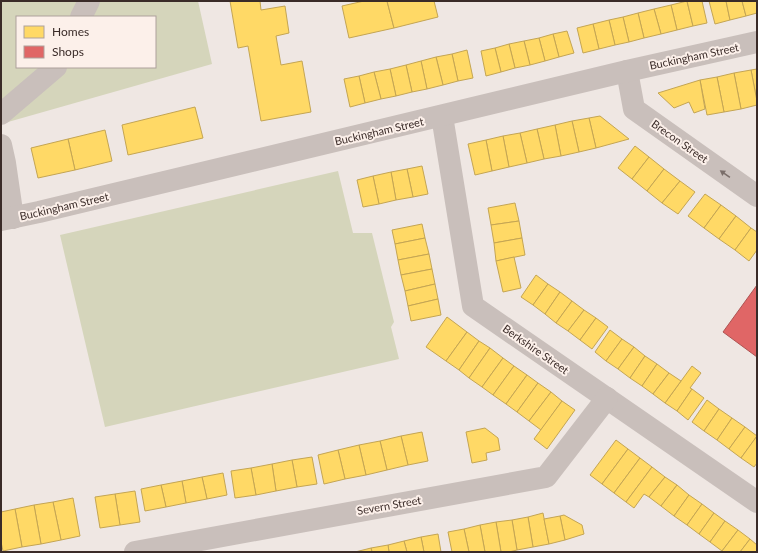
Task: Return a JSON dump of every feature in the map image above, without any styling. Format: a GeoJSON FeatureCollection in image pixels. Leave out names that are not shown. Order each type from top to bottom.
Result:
{"type":"FeatureCollection","features":[{"type":"Feature","properties":{"kind":"street"},"geometry":{"type":"LineString","coordinates":[[82,16],[89,1]]}},
{"type":"Feature","properties":{"kind":"street","name":"Buckingham Street"},"geometry":{"type":"LineString","coordinates":[[7,219],[627,71],[757,42]]}},
{"type":"Feature","properties":{"kind":"street"},"geometry":{"type":"LineString","coordinates":[[1,114],[56,68]]}},
{"type":"Feature","properties":{"kind":"street","name":"Brecon Street"},"geometry":{"type":"LineString","coordinates":[[627,71],[634,109],[757,196]]}},
{"type":"Feature","properties":{"kind":"street","name":"Berkshire Street"},"geometry":{"type":"LineString","coordinates":[[442,116],[473,306],[757,502]]}},
{"type":"Feature","properties":{"kind":"street"},"geometry":{"type":"LineString","coordinates":[[1,144],[5,163],[7,219]]}},
{"type":"Feature","properties":{"kind":"street","name":"Severn Street"},"geometry":{"type":"LineString","coordinates":[[135,552],[546,477],[607,398]]}},
{"type":"Feature","properties":{"kind":"green space"},"geometry":{"type":"Polygon","coordinates":[[[1,1],[198,1],[212,64],[1,124],[1,1]]]}},
{"type":"Feature","properties":{"kind":"green space"},"geometry":{"type":"Polygon","coordinates":[[[338,171],[353,233],[372,233],[394,322],[391,327],[399,359],[105,427],[60,235],[338,171]]]}},
{"type":"Feature","properties":{"kind":"building: Homes"},"geometry":{"type":"Polygon","coordinates":[[[230,1],[260,1],[261,10],[285,6],[289,33],[276,36],[281,65],[302,61],[311,112],[261,121],[248,46],[238,48],[230,1]]]}},
{"type":"Feature","properties":{"kind":"building: Homes"},"geometry":{"type":"Polygon","coordinates":[[[364,1],[387,1],[394,28],[349,38],[342,6],[364,1]]]}},
{"type":"Feature","properties":{"kind":"building: Homes"},"geometry":{"type":"Polygon","coordinates":[[[387,1],[434,1],[438,17],[394,28],[387,1]]]}},
{"type":"Feature","properties":{"kind":"building: Homes"},"geometry":{"type":"Polygon","coordinates":[[[687,1],[693,26],[677,30],[671,5],[687,1]]]}},
{"type":"Feature","properties":{"kind":"building: Homes"},"geometry":{"type":"Polygon","coordinates":[[[687,1],[702,1],[707,23],[693,26],[687,1]]]}},
{"type":"Feature","properties":{"kind":"building: Homes"},"geometry":{"type":"Polygon","coordinates":[[[709,1],[726,1],[730,20],[715,24],[709,1]]]}},
{"type":"Feature","properties":{"kind":"building: Homes"},"geometry":{"type":"Polygon","coordinates":[[[726,1],[742,1],[746,16],[730,20],[726,1]]]}},
{"type":"Feature","properties":{"kind":"building: Homes"},"geometry":{"type":"Polygon","coordinates":[[[742,1],[757,1],[757,13],[746,16],[742,1]]]}},
{"type":"Feature","properties":{"kind":"building: Homes"},"geometry":{"type":"Polygon","coordinates":[[[671,5],[677,30],[661,34],[654,9],[671,5]]]}},
{"type":"Feature","properties":{"kind":"building: Homes"},"geometry":{"type":"Polygon","coordinates":[[[654,9],[661,34],[644,38],[638,13],[654,9]]]}},
{"type":"Feature","properties":{"kind":"building: Homes"},"geometry":{"type":"Polygon","coordinates":[[[638,13],[644,38],[629,42],[623,17],[638,13]]]}},
{"type":"Feature","properties":{"kind":"building: Homes"},"geometry":{"type":"Polygon","coordinates":[[[623,17],[629,42],[615,45],[609,20],[623,17]]]}},
{"type":"Feature","properties":{"kind":"building: Homes"},"geometry":{"type":"Polygon","coordinates":[[[609,20],[615,45],[599,49],[593,24],[609,20]]]}},
{"type":"Feature","properties":{"kind":"building: Homes"},"geometry":{"type":"Polygon","coordinates":[[[593,24],[599,49],[583,53],[577,28],[593,24]]]}},
{"type":"Feature","properties":{"kind":"building: Homes"},"geometry":{"type":"Polygon","coordinates":[[[567,31],[574,53],[559,57],[553,34],[567,31]]]}},
{"type":"Feature","properties":{"kind":"building: Homes"},"geometry":{"type":"Polygon","coordinates":[[[553,34],[559,57],[545,61],[539,38],[553,34]]]}},
{"type":"Feature","properties":{"kind":"building: Homes"},"geometry":{"type":"Polygon","coordinates":[[[539,38],[545,61],[530,65],[524,41],[539,38]]]}},
{"type":"Feature","properties":{"kind":"building: Homes"},"geometry":{"type":"Polygon","coordinates":[[[524,41],[530,65],[515,68],[509,44],[524,41]]]}},
{"type":"Feature","properties":{"kind":"building: Homes"},"geometry":{"type":"Polygon","coordinates":[[[509,44],[515,68],[501,72],[495,48],[509,44]]]}},
{"type":"Feature","properties":{"kind":"building: Homes"},"geometry":{"type":"Polygon","coordinates":[[[495,48],[501,72],[486,76],[481,51],[495,48]]]}},
{"type":"Feature","properties":{"kind":"building: Homes"},"geometry":{"type":"Polygon","coordinates":[[[467,50],[473,78],[458,81],[452,54],[467,50]]]}},
{"type":"Feature","properties":{"kind":"building: Homes"},"geometry":{"type":"Polygon","coordinates":[[[452,54],[458,81],[443,85],[436,57],[452,54]]]}},
{"type":"Feature","properties":{"kind":"building: Homes"},"geometry":{"type":"Polygon","coordinates":[[[436,57],[443,85],[427,89],[421,61],[436,57]]]}},
{"type":"Feature","properties":{"kind":"building: Homes"},"geometry":{"type":"Polygon","coordinates":[[[421,61],[427,89],[412,92],[406,65],[421,61]]]}},
{"type":"Feature","properties":{"kind":"building: Homes"},"geometry":{"type":"Polygon","coordinates":[[[406,65],[412,92],[396,96],[390,69],[406,65]]]}},
{"type":"Feature","properties":{"kind":"building: Homes"},"geometry":{"type":"Polygon","coordinates":[[[390,69],[396,96],[381,99],[374,72],[390,69]]]}},
{"type":"Feature","properties":{"kind":"building: Homes"},"geometry":{"type":"Polygon","coordinates":[[[757,69],[757,101],[751,70],[757,69]]]}},
{"type":"Feature","properties":{"kind":"building: Homes"},"geometry":{"type":"Polygon","coordinates":[[[751,70],[757,105],[741,109],[734,73],[751,70]]]}},
{"type":"Feature","properties":{"kind":"building: Homes"},"geometry":{"type":"Polygon","coordinates":[[[374,72],[381,99],[365,103],[359,76],[374,72]]]}},
{"type":"Feature","properties":{"kind":"building: Homes"},"geometry":{"type":"Polygon","coordinates":[[[734,73],[741,109],[724,112],[717,77],[734,73]]]}},
{"type":"Feature","properties":{"kind":"building: Homes"},"geometry":{"type":"Polygon","coordinates":[[[359,76],[365,103],[350,107],[344,79],[359,76]]]}},
{"type":"Feature","properties":{"kind":"building: Homes"},"geometry":{"type":"Polygon","coordinates":[[[717,77],[724,112],[707,115],[700,80],[717,77]]]}},
{"type":"Feature","properties":{"kind":"building: Homes"},"geometry":{"type":"Polygon","coordinates":[[[700,80],[705,109],[694,113],[689,102],[674,108],[658,93],[700,80]]]}},
{"type":"Feature","properties":{"kind":"building: Homes"},"geometry":{"type":"Polygon","coordinates":[[[195,107],[203,138],[128,155],[122,125],[195,107]]]}},
{"type":"Feature","properties":{"kind":"building: Homes"},"geometry":{"type":"Polygon","coordinates":[[[600,116],[629,139],[596,148],[589,118],[600,116]]]}},
{"type":"Feature","properties":{"kind":"building: Homes"},"geometry":{"type":"Polygon","coordinates":[[[589,118],[596,148],[579,152],[572,121],[589,118]]]}},
{"type":"Feature","properties":{"kind":"building: Homes"},"geometry":{"type":"Polygon","coordinates":[[[572,121],[579,152],[561,156],[555,125],[572,121]]]}},
{"type":"Feature","properties":{"kind":"building: Homes"},"geometry":{"type":"Polygon","coordinates":[[[555,125],[561,156],[544,159],[537,129],[555,125]]]}},
{"type":"Feature","properties":{"kind":"building: Homes"},"geometry":{"type":"Polygon","coordinates":[[[537,129],[544,159],[527,163],[520,133],[537,129]]]}},
{"type":"Feature","properties":{"kind":"building: Homes"},"geometry":{"type":"Polygon","coordinates":[[[105,130],[112,161],[75,170],[68,139],[105,130]]]}},
{"type":"Feature","properties":{"kind":"building: Homes"},"geometry":{"type":"Polygon","coordinates":[[[520,133],[527,163],[509,167],[503,136],[520,133]]]}},
{"type":"Feature","properties":{"kind":"building: Homes"},"geometry":{"type":"Polygon","coordinates":[[[503,136],[509,167],[492,171],[486,140],[503,136]]]}},
{"type":"Feature","properties":{"kind":"building: Homes"},"geometry":{"type":"Polygon","coordinates":[[[68,139],[75,170],[38,178],[31,148],[68,139]]]}},
{"type":"Feature","properties":{"kind":"building: Homes"},"geometry":{"type":"Polygon","coordinates":[[[486,140],[492,171],[475,175],[468,144],[486,140]]]}},
{"type":"Feature","properties":{"kind":"building: Homes"},"geometry":{"type":"Polygon","coordinates":[[[635,146],[649,157],[632,179],[618,168],[635,146]]]}},
{"type":"Feature","properties":{"kind":"building: Homes"},"geometry":{"type":"Polygon","coordinates":[[[649,157],[664,169],[647,191],[632,179],[649,157]]]}},
{"type":"Feature","properties":{"kind":"building: Homes"},"geometry":{"type":"Polygon","coordinates":[[[422,166],[428,194],[413,197],[407,169],[422,166]]]}},
{"type":"Feature","properties":{"kind":"building: Homes"},"geometry":{"type":"Polygon","coordinates":[[[407,169],[413,197],[396,200],[391,172],[407,169]]]}},
{"type":"Feature","properties":{"kind":"building: Homes"},"geometry":{"type":"Polygon","coordinates":[[[664,169],[680,181],[662,203],[647,191],[664,169]]]}},
{"type":"Feature","properties":{"kind":"building: Homes"},"geometry":{"type":"Polygon","coordinates":[[[391,172],[396,200],[379,204],[373,176],[391,172]]]}},
{"type":"Feature","properties":{"kind":"building: Homes"},"geometry":{"type":"Polygon","coordinates":[[[373,176],[379,204],[363,207],[357,180],[373,176]]]}},
{"type":"Feature","properties":{"kind":"building: Homes"},"geometry":{"type":"Polygon","coordinates":[[[680,181],[695,192],[678,214],[662,203],[680,181]]]}},
{"type":"Feature","properties":{"kind":"building: Homes"},"geometry":{"type":"Polygon","coordinates":[[[705,194],[721,205],[704,228],[688,216],[705,194]]]}},
{"type":"Feature","properties":{"kind":"building: Homes"},"geometry":{"type":"Polygon","coordinates":[[[515,203],[519,221],[491,225],[488,208],[515,203]]]}},
{"type":"Feature","properties":{"kind":"building: Homes"},"geometry":{"type":"Polygon","coordinates":[[[721,205],[736,216],[719,239],[704,228],[721,205]]]}},
{"type":"Feature","properties":{"kind":"building: Homes"},"geometry":{"type":"Polygon","coordinates":[[[736,216],[751,228],[735,250],[719,239],[736,216]]]}},
{"type":"Feature","properties":{"kind":"building: Homes"},"geometry":{"type":"Polygon","coordinates":[[[519,221],[522,238],[494,243],[491,225],[519,221]]]}},
{"type":"Feature","properties":{"kind":"building: Homes"},"geometry":{"type":"Polygon","coordinates":[[[422,224],[425,238],[395,244],[392,230],[422,224]]]}},
{"type":"Feature","properties":{"kind":"building: Homes"},"geometry":{"type":"Polygon","coordinates":[[[751,228],[757,232],[757,250],[749,261],[735,250],[751,228]]]}},
{"type":"Feature","properties":{"kind":"building: Homes"},"geometry":{"type":"Polygon","coordinates":[[[425,238],[429,254],[398,260],[395,244],[425,238]]]}},
{"type":"Feature","properties":{"kind":"building: Homes"},"geometry":{"type":"Polygon","coordinates":[[[522,238],[525,255],[496,261],[494,243],[522,238]]]}},
{"type":"Feature","properties":{"kind":"building: Homes"},"geometry":{"type":"Polygon","coordinates":[[[429,254],[432,269],[401,275],[398,260],[429,254]]]}},
{"type":"Feature","properties":{"kind":"building: Homes"},"geometry":{"type":"Polygon","coordinates":[[[514,257],[521,288],[503,292],[496,261],[514,257]]]}},
{"type":"Feature","properties":{"kind":"building: Homes"},"geometry":{"type":"Polygon","coordinates":[[[432,269],[435,284],[405,291],[401,275],[432,269]]]}},
{"type":"Feature","properties":{"kind":"building: Homes"},"geometry":{"type":"Polygon","coordinates":[[[536,275],[548,284],[533,305],[521,297],[536,275]]]}},
{"type":"Feature","properties":{"kind":"building: Homes"},"geometry":{"type":"Polygon","coordinates":[[[435,284],[438,299],[408,306],[405,291],[435,284]]]}},
{"type":"Feature","properties":{"kind":"building: Homes"},"geometry":{"type":"Polygon","coordinates":[[[548,284],[560,292],[545,314],[533,305],[548,284]]]}},
{"type":"Feature","properties":{"kind":"building: Homes"},"geometry":{"type":"Polygon","coordinates":[[[560,292],[572,301],[556,323],[545,314],[560,292]]]}},
{"type":"Feature","properties":{"kind":"building: Homes"},"geometry":{"type":"Polygon","coordinates":[[[438,299],[441,315],[411,321],[408,306],[438,299]]]}},
{"type":"Feature","properties":{"kind":"building: Homes"},"geometry":{"type":"Polygon","coordinates":[[[572,301],[584,310],[568,331],[556,323],[572,301]]]}},
{"type":"Feature","properties":{"kind":"building: Homes"},"geometry":{"type":"Polygon","coordinates":[[[584,310],[596,318],[580,340],[568,331],[584,310]]]}},
{"type":"Feature","properties":{"kind":"building: Homes"},"geometry":{"type":"Polygon","coordinates":[[[447,317],[467,332],[446,361],[426,347],[447,317]]]}},
{"type":"Feature","properties":{"kind":"building: Homes"},"geometry":{"type":"Polygon","coordinates":[[[596,318],[608,327],[592,349],[580,340],[596,318]]]}},
{"type":"Feature","properties":{"kind":"building: Homes"},"geometry":{"type":"Polygon","coordinates":[[[610,330],[622,339],[606,361],[595,352],[610,330]]]}},
{"type":"Feature","properties":{"kind":"building: Homes"},"geometry":{"type":"Polygon","coordinates":[[[467,332],[479,341],[459,370],[446,361],[467,332]]]}},
{"type":"Feature","properties":{"kind":"building: Homes"},"geometry":{"type":"Polygon","coordinates":[[[622,339],[634,347],[618,369],[606,361],[622,339]]]}},
{"type":"Feature","properties":{"kind":"building: Homes"},"geometry":{"type":"Polygon","coordinates":[[[479,341],[490,348],[469,378],[459,370],[479,341]]]}},
{"type":"Feature","properties":{"kind":"building: Homes"},"geometry":{"type":"Polygon","coordinates":[[[634,347],[645,356],[630,378],[618,369],[634,347]]]}},
{"type":"Feature","properties":{"kind":"building: Homes"},"geometry":{"type":"Polygon","coordinates":[[[490,348],[503,358],[482,387],[469,378],[490,348]]]}},
{"type":"Feature","properties":{"kind":"building: Homes"},"geometry":{"type":"Polygon","coordinates":[[[645,356],[657,364],[642,386],[630,378],[645,356]]]}},
{"type":"Feature","properties":{"kind":"building: Homes"},"geometry":{"type":"Polygon","coordinates":[[[503,358],[514,366],[493,395],[482,387],[503,358]]]}},
{"type":"Feature","properties":{"kind":"building: Homes"},"geometry":{"type":"Polygon","coordinates":[[[657,364],[669,373],[653,394],[642,386],[657,364]]]}},
{"type":"Feature","properties":{"kind":"building: Homes"},"geometry":{"type":"Polygon","coordinates":[[[514,366],[527,375],[506,404],[493,395],[514,366]]]}},
{"type":"Feature","properties":{"kind":"building: Homes"},"geometry":{"type":"Polygon","coordinates":[[[692,366],[701,373],[690,388],[692,389],[677,411],[665,403],[692,366]]]}},
{"type":"Feature","properties":{"kind":"building: Homes"},"geometry":{"type":"Polygon","coordinates":[[[669,373],[681,381],[665,403],[653,394],[669,373]]]}},
{"type":"Feature","properties":{"kind":"building: Homes"},"geometry":{"type":"Polygon","coordinates":[[[527,375],[538,383],[517,412],[506,404],[527,375]]]}},
{"type":"Feature","properties":{"kind":"building: Homes"},"geometry":{"type":"Polygon","coordinates":[[[538,383],[551,392],[529,421],[517,412],[538,383]]]}},
{"type":"Feature","properties":{"kind":"building: Homes"},"geometry":{"type":"Polygon","coordinates":[[[692,389],[704,398],[688,420],[677,411],[692,389]]]}},
{"type":"Feature","properties":{"kind":"building: Homes"},"geometry":{"type":"Polygon","coordinates":[[[551,392],[562,401],[541,430],[529,421],[551,392]]]}},
{"type":"Feature","properties":{"kind":"building: Homes"},"geometry":{"type":"Polygon","coordinates":[[[707,400],[719,409],[704,431],[692,422],[707,400]]]}},
{"type":"Feature","properties":{"kind":"building: Homes"},"geometry":{"type":"Polygon","coordinates":[[[562,401],[575,410],[547,449],[534,439],[562,401]]]}},
{"type":"Feature","properties":{"kind":"building: Homes"},"geometry":{"type":"Polygon","coordinates":[[[719,409],[732,418],[717,440],[704,431],[719,409]]]}},
{"type":"Feature","properties":{"kind":"building: Homes"},"geometry":{"type":"Polygon","coordinates":[[[732,418],[745,427],[729,449],[717,440],[732,418]]]}},
{"type":"Feature","properties":{"kind":"building: Homes"},"geometry":{"type":"Polygon","coordinates":[[[745,427],[757,436],[741,458],[729,449],[745,427]]]}},
{"type":"Feature","properties":{"kind":"building: Homes"},"geometry":{"type":"Polygon","coordinates":[[[485,428],[498,438],[500,450],[486,453],[487,460],[472,463],[466,432],[485,428]]]}},
{"type":"Feature","properties":{"kind":"building: Homes"},"geometry":{"type":"Polygon","coordinates":[[[422,432],[428,461],[408,465],[401,436],[422,432]]]}},
{"type":"Feature","properties":{"kind":"building: Homes"},"geometry":{"type":"Polygon","coordinates":[[[401,436],[408,465],[387,470],[380,441],[401,436]]]}},
{"type":"Feature","properties":{"kind":"building: Homes"},"geometry":{"type":"Polygon","coordinates":[[[757,436],[757,463],[754,467],[741,458],[757,436]]]}},
{"type":"Feature","properties":{"kind":"building: Homes"},"geometry":{"type":"Polygon","coordinates":[[[616,440],[628,449],[602,484],[590,475],[616,440]]]}},
{"type":"Feature","properties":{"kind":"building: Homes"},"geometry":{"type":"Polygon","coordinates":[[[380,441],[387,470],[366,475],[359,445],[380,441]]]}},
{"type":"Feature","properties":{"kind":"building: Homes"},"geometry":{"type":"Polygon","coordinates":[[[359,445],[366,475],[345,479],[338,450],[359,445]]]}},
{"type":"Feature","properties":{"kind":"building: Homes"},"geometry":{"type":"Polygon","coordinates":[[[628,449],[640,458],[614,493],[602,484],[628,449]]]}},
{"type":"Feature","properties":{"kind":"building: Homes"},"geometry":{"type":"Polygon","coordinates":[[[338,450],[345,479],[324,484],[318,455],[338,450]]]}},
{"type":"Feature","properties":{"kind":"building: Homes"},"geometry":{"type":"Polygon","coordinates":[[[312,457],[317,484],[297,487],[292,460],[312,457]]]}},
{"type":"Feature","properties":{"kind":"building: Homes"},"geometry":{"type":"Polygon","coordinates":[[[640,458],[652,467],[626,502],[614,493],[640,458]]]}},
{"type":"Feature","properties":{"kind":"building: Homes"},"geometry":{"type":"Polygon","coordinates":[[[292,460],[297,487],[276,491],[272,464],[292,460]]]}},
{"type":"Feature","properties":{"kind":"building: Homes"},"geometry":{"type":"Polygon","coordinates":[[[272,464],[276,491],[256,495],[251,468],[272,464]]]}},
{"type":"Feature","properties":{"kind":"building: Homes"},"geometry":{"type":"Polygon","coordinates":[[[652,467],[665,477],[649,497],[644,494],[634,508],[626,502],[652,467]]]}},
{"type":"Feature","properties":{"kind":"building: Homes"},"geometry":{"type":"Polygon","coordinates":[[[251,468],[256,495],[235,498],[231,471],[251,468]]]}},
{"type":"Feature","properties":{"kind":"building: Homes"},"geometry":{"type":"Polygon","coordinates":[[[223,473],[227,495],[207,499],[202,477],[223,473]]]}},
{"type":"Feature","properties":{"kind":"building: Homes"},"geometry":{"type":"Polygon","coordinates":[[[202,477],[207,499],[186,503],[182,481],[202,477]]]}},
{"type":"Feature","properties":{"kind":"building: Homes"},"geometry":{"type":"Polygon","coordinates":[[[665,477],[677,485],[661,506],[649,497],[665,477]]]}},
{"type":"Feature","properties":{"kind":"building: Homes"},"geometry":{"type":"Polygon","coordinates":[[[182,481],[186,503],[166,507],[161,485],[182,481]]]}},
{"type":"Feature","properties":{"kind":"building: Homes"},"geometry":{"type":"Polygon","coordinates":[[[161,485],[166,507],[145,511],[141,489],[161,485]]]}},
{"type":"Feature","properties":{"kind":"building: Homes"},"geometry":{"type":"Polygon","coordinates":[[[677,485],[689,495],[674,516],[661,506],[677,485]]]}},
{"type":"Feature","properties":{"kind":"building: Homes"},"geometry":{"type":"Polygon","coordinates":[[[135,491],[140,522],[120,525],[115,494],[135,491]]]}},
{"type":"Feature","properties":{"kind":"building: Homes"},"geometry":{"type":"Polygon","coordinates":[[[115,494],[120,525],[100,528],[95,497],[115,494]]]}},
{"type":"Feature","properties":{"kind":"building: Homes"},"geometry":{"type":"Polygon","coordinates":[[[689,495],[702,504],[687,525],[674,516],[689,495]]]}},
{"type":"Feature","properties":{"kind":"building: Homes"},"geometry":{"type":"Polygon","coordinates":[[[73,498],[80,536],[61,540],[53,502],[73,498]]]}},
{"type":"Feature","properties":{"kind":"building: Homes"},"geometry":{"type":"Polygon","coordinates":[[[53,502],[61,540],[41,544],[34,505],[53,502]]]}},
{"type":"Feature","properties":{"kind":"building: Homes"},"geometry":{"type":"Polygon","coordinates":[[[702,504],[714,513],[699,534],[687,525],[702,504]]]}},
{"type":"Feature","properties":{"kind":"building: Homes"},"geometry":{"type":"Polygon","coordinates":[[[34,505],[41,544],[22,547],[15,509],[34,505]]]}},
{"type":"Feature","properties":{"kind":"building: Homes"},"geometry":{"type":"Polygon","coordinates":[[[15,509],[22,547],[3,551],[1,542],[1,512],[15,509]]]}},
{"type":"Feature","properties":{"kind":"building: Homes"},"geometry":{"type":"Polygon","coordinates":[[[543,513],[549,544],[533,547],[528,517],[543,513]]]}},
{"type":"Feature","properties":{"kind":"building: Homes"},"geometry":{"type":"Polygon","coordinates":[[[714,513],[725,521],[710,542],[699,534],[714,513]]]}},
{"type":"Feature","properties":{"kind":"building: Homes"},"geometry":{"type":"Polygon","coordinates":[[[564,515],[582,525],[584,534],[565,540],[560,516],[564,515]]]}},
{"type":"Feature","properties":{"kind":"building: Homes"},"geometry":{"type":"Polygon","coordinates":[[[560,516],[565,540],[549,544],[544,519],[560,516]]]}},
{"type":"Feature","properties":{"kind":"building: Homes"},"geometry":{"type":"Polygon","coordinates":[[[528,517],[533,547],[517,550],[512,520],[528,517]]]}},
{"type":"Feature","properties":{"kind":"building: Homes"},"geometry":{"type":"Polygon","coordinates":[[[512,520],[517,550],[501,552],[496,522],[512,520]]]}},
{"type":"Feature","properties":{"kind":"building: Homes"},"geometry":{"type":"Polygon","coordinates":[[[725,521],[738,530],[722,551],[710,542],[725,521]]]}},
{"type":"Feature","properties":{"kind":"building: Homes"},"geometry":{"type":"Polygon","coordinates":[[[496,522],[501,552],[485,552],[480,525],[496,522]]]}},
{"type":"Feature","properties":{"kind":"building: Homes"},"geometry":{"type":"Polygon","coordinates":[[[480,525],[485,552],[469,552],[464,529],[480,525]]]}},
{"type":"Feature","properties":{"kind":"building: Homes"},"geometry":{"type":"Polygon","coordinates":[[[464,529],[469,552],[452,552],[448,532],[464,529]]]}},
{"type":"Feature","properties":{"kind":"building: Homes"},"geometry":{"type":"Polygon","coordinates":[[[738,530],[750,539],[740,552],[723,552],[722,551],[738,530]]]}},
{"type":"Feature","properties":{"kind":"building: Homes"},"geometry":{"type":"Polygon","coordinates":[[[438,534],[441,552],[424,552],[421,537],[438,534]]]}},
{"type":"Feature","properties":{"kind":"building: Homes"},"geometry":{"type":"Polygon","coordinates":[[[421,537],[424,552],[407,552],[404,541],[421,537]]]}},
{"type":"Feature","properties":{"kind":"building: Homes"},"geometry":{"type":"Polygon","coordinates":[[[750,539],[757,545],[757,552],[740,552],[750,539]]]}},
{"type":"Feature","properties":{"kind":"building: Homes"},"geometry":{"type":"Polygon","coordinates":[[[404,541],[407,552],[389,552],[388,545],[404,541]]]}},
{"type":"Feature","properties":{"kind":"building: Homes"},"geometry":{"type":"Polygon","coordinates":[[[388,545],[389,552],[372,552],[371,548],[388,545]]]}},
{"type":"Feature","properties":{"kind":"building: Homes"},"geometry":{"type":"Polygon","coordinates":[[[371,548],[372,552],[355,552],[371,548]]]}},
{"type":"Feature","properties":{"kind":"building: Shops"},"geometry":{"type":"Polygon","coordinates":[[[757,285],[757,357],[723,332],[757,285]]]}}]}
